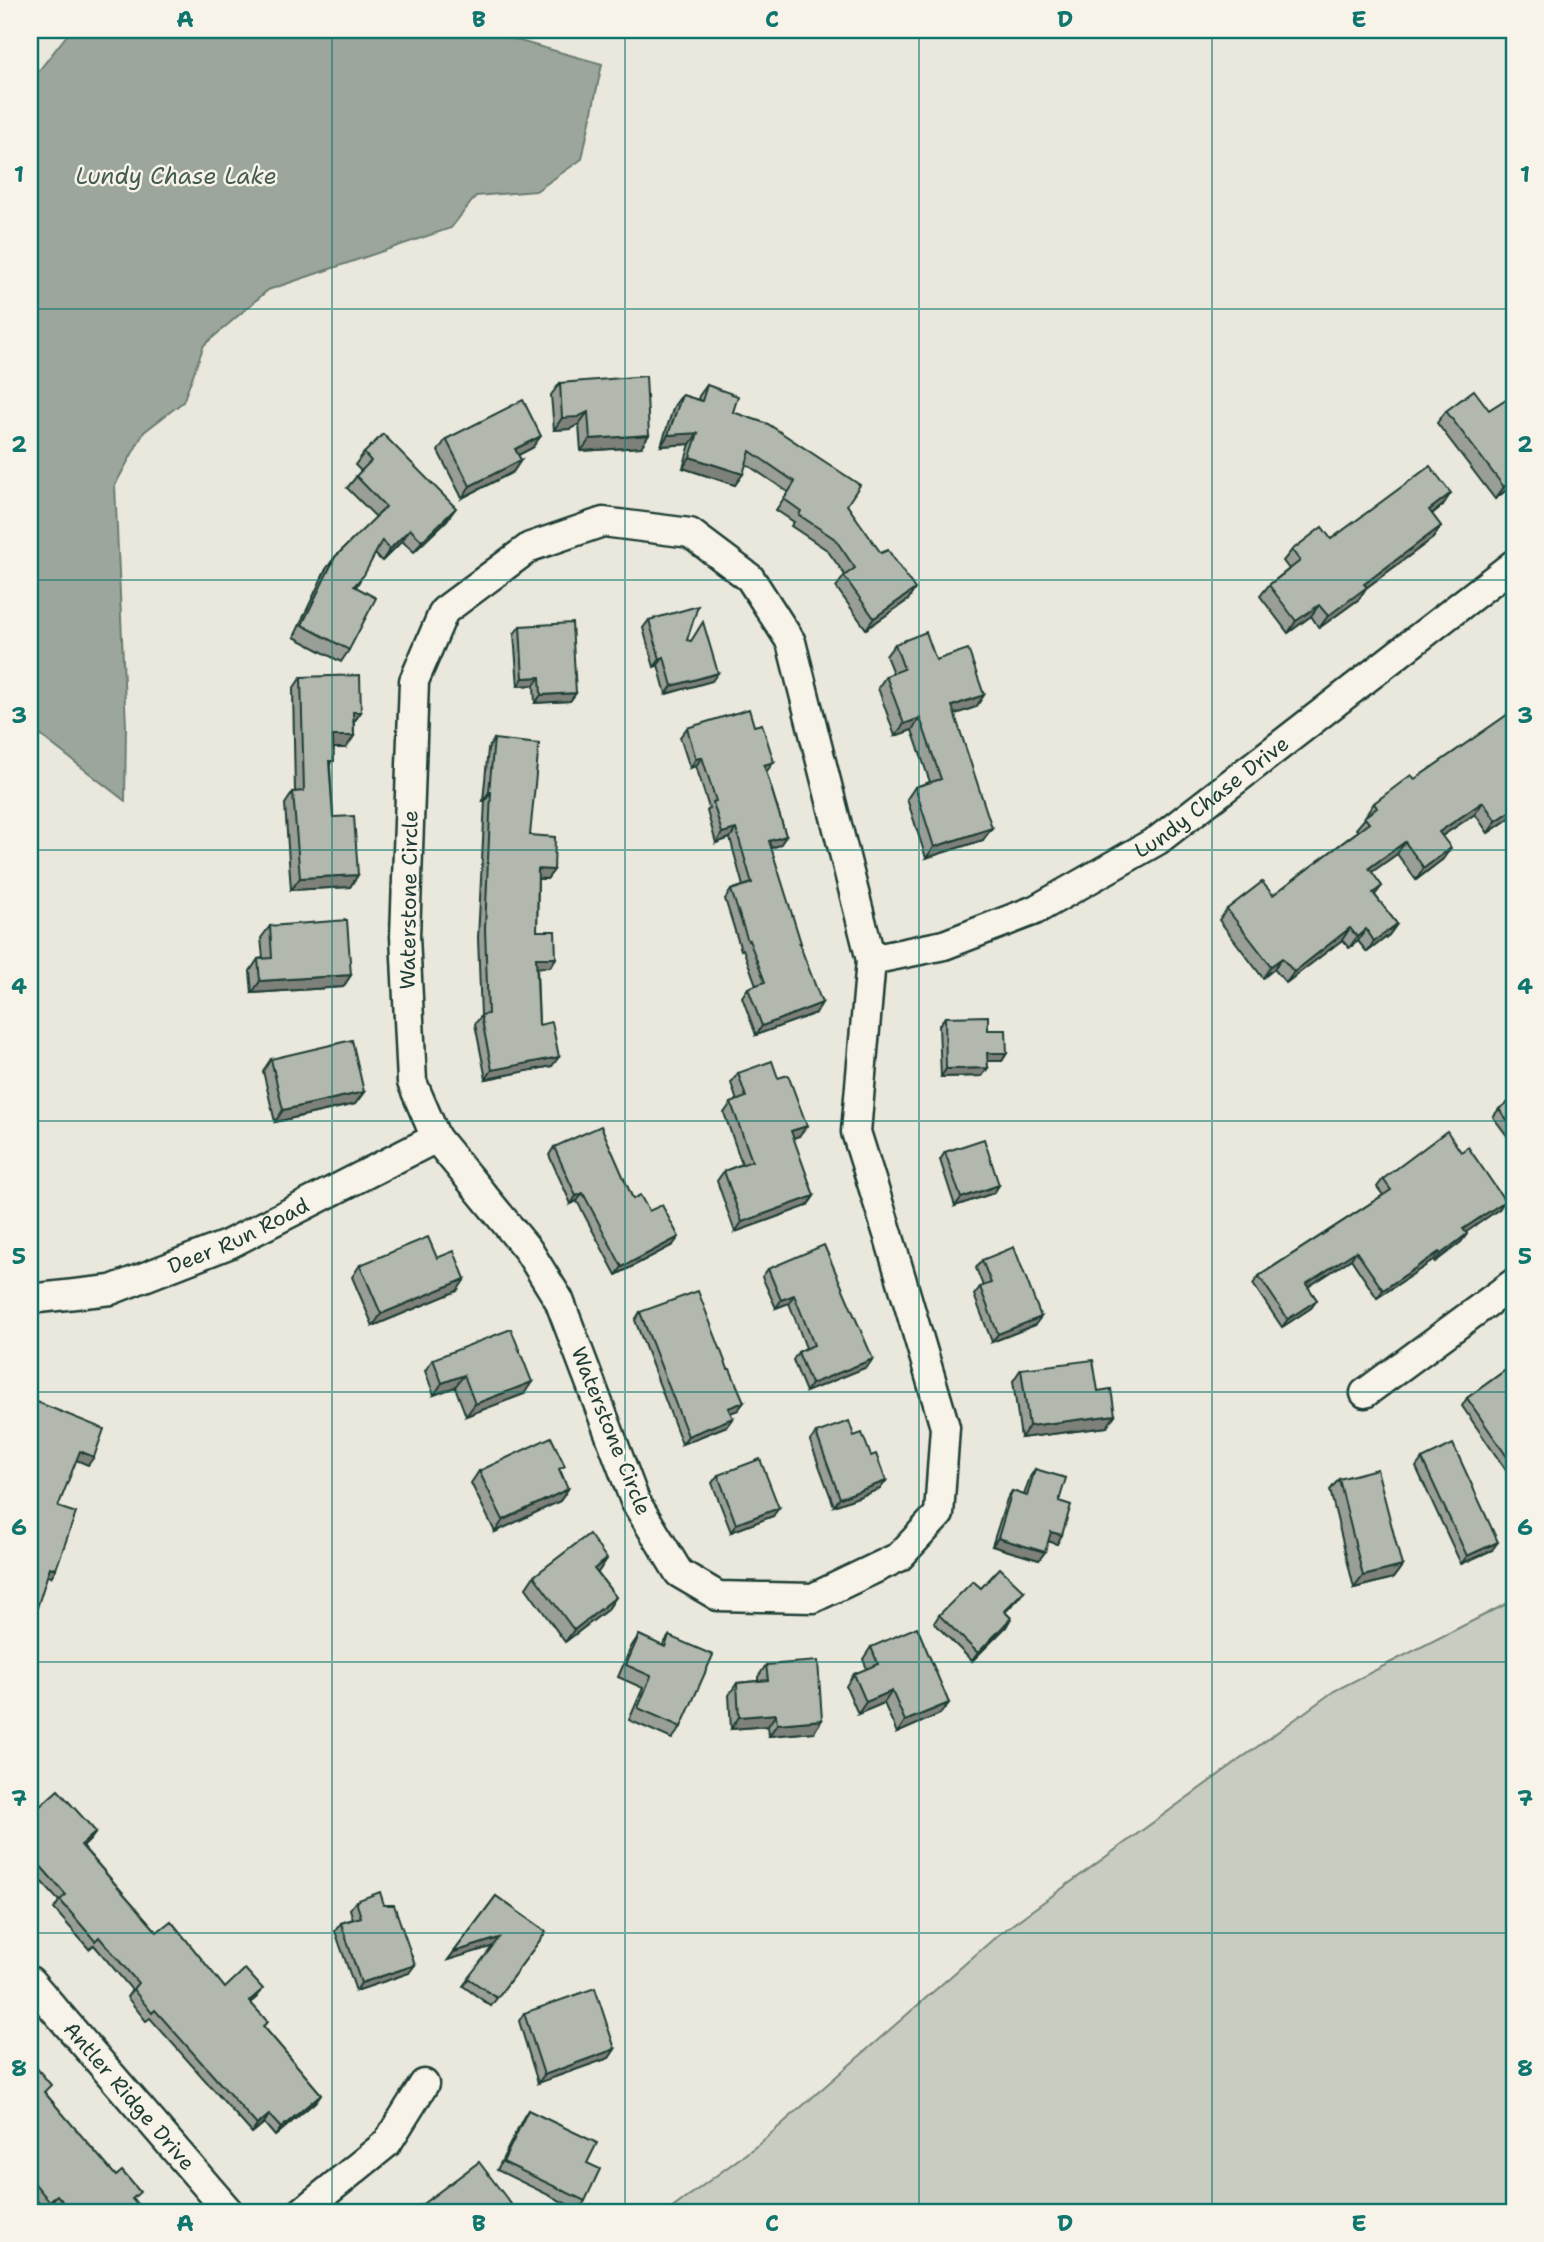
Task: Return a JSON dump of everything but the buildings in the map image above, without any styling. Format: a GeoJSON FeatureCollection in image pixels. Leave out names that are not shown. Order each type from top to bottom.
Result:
{"type":"FeatureCollection","features":[{"type":"Feature","properties":{"kind":"street","name":"Waterstone Circle"},"geometry":{"type":"LineString","coordinates":[[603,522],[690,533],[750,578],[792,642],[871,960],[856,1132],[945,1427],[939,1514],[899,1557],[813,1598],[718,1596],[679,1573],[635,1501],[559,1300],[528,1250],[436,1138],[412,1082],[405,936],[414,681],[444,611],[530,547],[603,522]]}},
{"type":"Feature","properties":{"kind":"street","name":"Lundy Chase Drive"},"geometry":{"type":"LineString","coordinates":[[871,960],[944,945],[1035,910],[1158,840],[1514,565]]}},
{"type":"Feature","properties":{"kind":"street","name":"Deer Run Road"},"geometry":{"type":"LineString","coordinates":[[30,1299],[111,1290],[229,1244],[436,1138]]}},
{"type":"Feature","properties":{"kind":"street"},"geometry":{"type":"LineString","coordinates":[[1365,1393],[1514,1283]]}},
{"type":"Feature","properties":{"kind":"street","name":"Antler Ridge Drive"},"geometry":{"type":"LineString","coordinates":[[30,1981],[229,2212]]}},
{"type":"Feature","properties":{"kind":"street"},"geometry":{"type":"LineString","coordinates":[[302,2212],[387,2143],[424,2084]]}},
{"type":"Feature","properties":{"kind":"shaded area"},"geometry":{"type":"Polygon","coordinates":[[[1514,1600],[1514,2212],[667,2212],[759,2144],[998,1935],[1334,1691],[1514,1600]]]}},
{"type":"Feature","properties":{"kind":"water","name":"Lundy Chase Lake"},"geometry":{"type":"Polygon","coordinates":[[[71,30],[480,30],[602,64],[582,159],[536,191],[476,196],[451,228],[268,290],[204,345],[183,402],[144,432],[115,485],[126,726],[125,801],[30,727],[30,82],[71,30]]]}}]}
